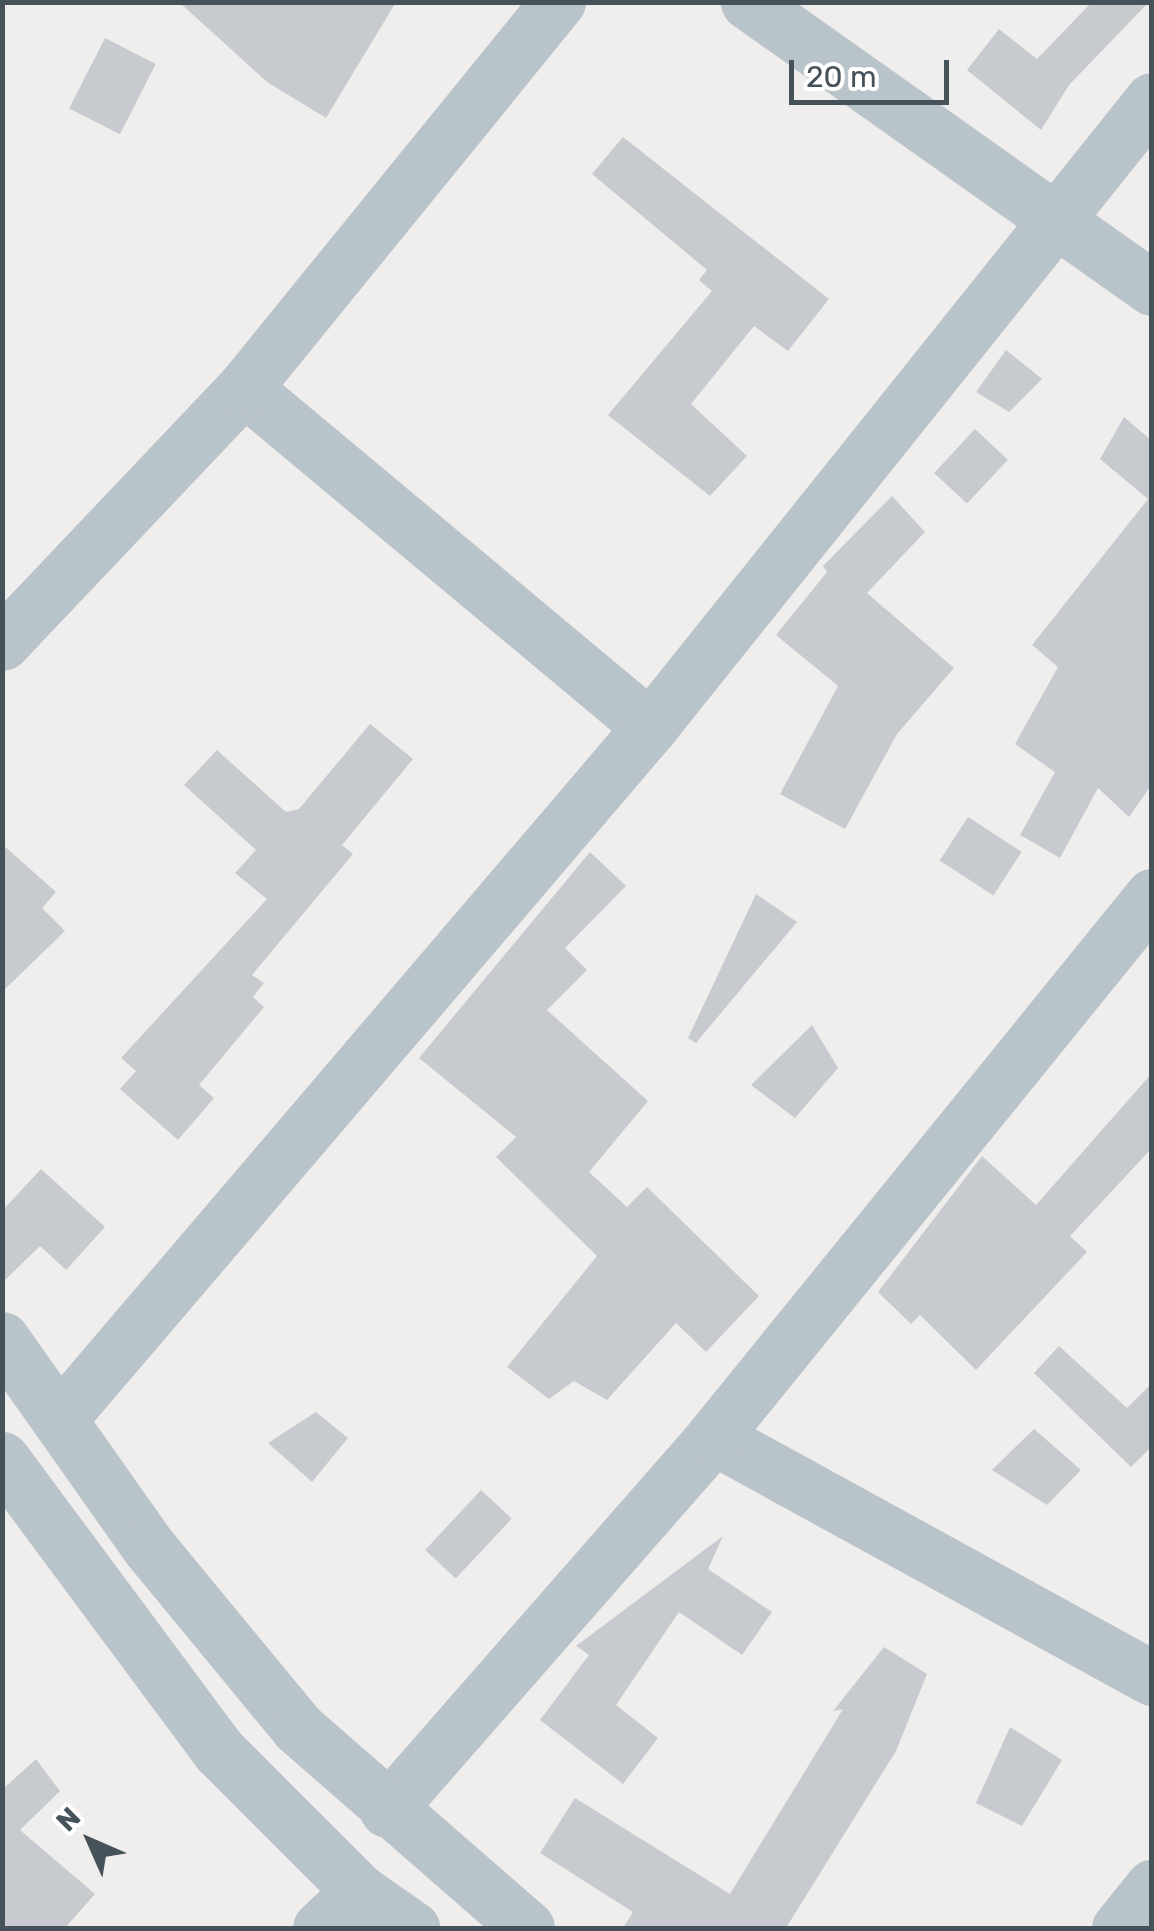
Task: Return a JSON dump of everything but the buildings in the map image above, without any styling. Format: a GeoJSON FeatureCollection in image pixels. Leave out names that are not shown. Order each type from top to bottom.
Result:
{"type":"FeatureCollection","features":[{"type":"Feature","properties":{"kind":"street"},"geometry":{"type":"LineString","coordinates":[[2,643],[244,388],[558,2]]}},
{"type":"Feature","properties":{"kind":"street"},"geometry":{"type":"LineString","coordinates":[[748,2],[1064,220],[1152,288]]}},
{"type":"Feature","properties":{"kind":"street"},"geometry":{"type":"LineString","coordinates":[[62,1416],[650,727],[1064,220],[1152,100]]}},
{"type":"Feature","properties":{"kind":"street"},"geometry":{"type":"LineString","coordinates":[[244,388],[650,727]]}},
{"type":"Feature","properties":{"kind":"street"},"geometry":{"type":"LineString","coordinates":[[387,1810],[712,1437],[1152,896]]}},
{"type":"Feature","properties":{"kind":"street"},"geometry":{"type":"LineString","coordinates":[[2,1340],[62,1416],[210,1622],[298,1728],[387,1810],[527,1928]]}},
{"type":"Feature","properties":{"kind":"street"},"geometry":{"type":"LineString","coordinates":[[712,1437],[1152,1678]]}},
{"type":"Feature","properties":{"kind":"street"},"geometry":{"type":"LineString","coordinates":[[2,1458],[219,1751],[360,1890],[412,1928]]}},
{"type":"Feature","properties":{"kind":"street"},"geometry":{"type":"LineString","coordinates":[[1119,1928],[1152,1887]]}},
{"type":"Feature","properties":{"kind":"street"},"geometry":{"type":"LineString","coordinates":[[320,1928],[360,1890]]}}]}
